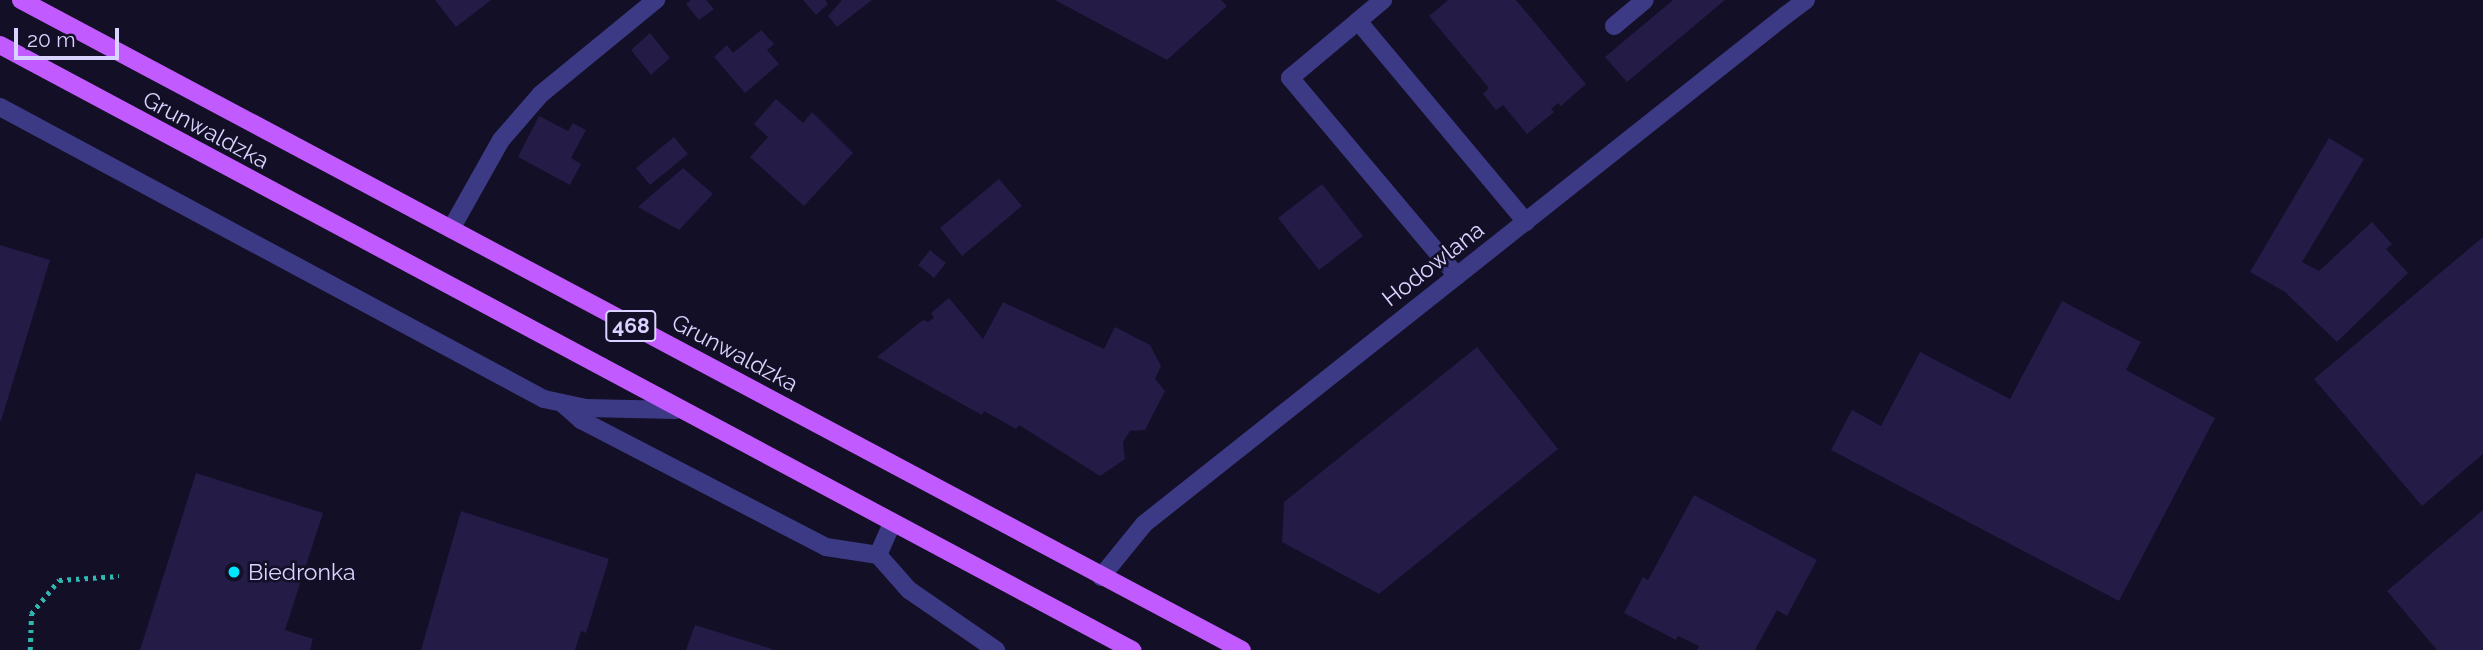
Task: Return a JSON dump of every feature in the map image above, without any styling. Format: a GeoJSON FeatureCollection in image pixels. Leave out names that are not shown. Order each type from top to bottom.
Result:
{"type":"FeatureCollection","features":[{"type":"Feature","properties":{"kind":"main road","name":"Grunwaldzka"},"geometry":{"type":"LineString","coordinates":[[21,0],[1242,650]]}},
{"type":"Feature","properties":{"kind":"main road","name":"Grunwaldzka"},"geometry":{"type":"LineString","coordinates":[[0,46],[676,410],[1132,650]]}},
{"type":"Feature","properties":{"kind":"street"},"geometry":{"type":"LineString","coordinates":[[451,229],[501,140],[541,94],[656,0]]}},
{"type":"Feature","properties":{"kind":"street"},"geometry":{"type":"LineString","coordinates":[[1383,0],[1290,78],[1457,276]]}},
{"type":"Feature","properties":{"kind":"street"},"geometry":{"type":"LineString","coordinates":[[1614,26],[1645,0]]}},
{"type":"Feature","properties":{"kind":"street","name":"Hodowlana"},"geometry":{"type":"LineString","coordinates":[[1101,577],[1144,524],[1806,0]]}},
{"type":"Feature","properties":{"kind":"street"},"geometry":{"type":"LineString","coordinates":[[1358,21],[1526,222]]}},
{"type":"Feature","properties":{"kind":"street"},"geometry":{"type":"LineString","coordinates":[[0,107],[507,380],[562,403],[586,408],[676,410]]}},
{"type":"Feature","properties":{"kind":"street"},"geometry":{"type":"LineString","coordinates":[[562,403],[581,420],[826,547],[878,555],[909,590],[996,650]]}},
{"type":"Feature","properties":{"kind":"street"},"geometry":{"type":"LineString","coordinates":[[878,555],[892,523]]}},
{"type":"Feature","properties":{"kind":"path"},"geometry":{"type":"LineString","coordinates":[[30,650],[31,614],[59,580],[119,576]]}},
{"type":"Feature","properties":{"kind":"building"},"geometry":{"type":"Polygon","coordinates":[[[435,0],[491,0],[456,27],[435,0]]]}},
{"type":"Feature","properties":{"kind":"building"},"geometry":{"type":"Polygon","coordinates":[[[691,0],[706,0],[714,9],[699,20],[686,4],[691,0]]]}},
{"type":"Feature","properties":{"kind":"building"},"geometry":{"type":"Polygon","coordinates":[[[803,0],[825,0],[828,4],[816,15],[803,0]]]}},
{"type":"Feature","properties":{"kind":"building"},"geometry":{"type":"Polygon","coordinates":[[[842,0],[872,0],[837,27],[828,16],[842,0]]]}},
{"type":"Feature","properties":{"kind":"building"},"geometry":{"type":"Polygon","coordinates":[[[1055,0],[1221,0],[1227,6],[1167,60],[1055,0]]]}},
{"type":"Feature","properties":{"kind":"building"},"geometry":{"type":"Polygon","coordinates":[[[1448,0],[1516,0],[1586,84],[1561,106],[1558,103],[1551,109],[1554,112],[1527,134],[1503,105],[1496,110],[1483,94],[1489,88],[1429,16],[1448,0]]]}},
{"type":"Feature","properties":{"kind":"building"},"geometry":{"type":"Polygon","coordinates":[[[1673,0],[1725,0],[1627,82],[1605,57],[1673,0]]]}},
{"type":"Feature","properties":{"kind":"building"},"geometry":{"type":"Polygon","coordinates":[[[761,30],[774,44],[767,50],[779,64],[745,93],[714,57],[727,45],[733,53],[761,30]]]}},
{"type":"Feature","properties":{"kind":"building"},"geometry":{"type":"Polygon","coordinates":[[[650,33],[670,58],[651,75],[631,50],[650,33]]]}},
{"type":"Feature","properties":{"kind":"building"},"geometry":{"type":"Polygon","coordinates":[[[776,99],[803,123],[812,112],[853,153],[804,206],[750,157],[768,137],[754,124],[776,99]]]}},
{"type":"Feature","properties":{"kind":"building"},"geometry":{"type":"Polygon","coordinates":[[[539,116],[568,131],[573,123],[586,130],[571,158],[581,164],[570,185],[518,157],[539,116]]]}},
{"type":"Feature","properties":{"kind":"building"},"geometry":{"type":"Polygon","coordinates":[[[674,137],[688,154],[650,185],[636,168],[674,137]]]}},
{"type":"Feature","properties":{"kind":"building"},"geometry":{"type":"Polygon","coordinates":[[[2329,138],[2364,159],[2302,262],[2319,271],[2372,222],[2392,244],[2386,249],[2408,273],[2337,342],[2285,292],[2250,272],[2329,138]]]}},
{"type":"Feature","properties":{"kind":"building"},"geometry":{"type":"Polygon","coordinates":[[[683,168],[713,194],[679,230],[638,207],[683,168]]]}},
{"type":"Feature","properties":{"kind":"building"},"geometry":{"type":"Polygon","coordinates":[[[999,179],[1022,206],[962,256],[940,228],[999,179]]]}},
{"type":"Feature","properties":{"kind":"building"},"geometry":{"type":"Polygon","coordinates":[[[1322,184],[1363,236],[1319,270],[1278,218],[1322,184]]]}},
{"type":"Feature","properties":{"kind":"building"},"geometry":{"type":"Polygon","coordinates":[[[2483,237],[2483,454],[2422,506],[2314,379],[2483,237]]]}},
{"type":"Feature","properties":{"kind":"building"},"geometry":{"type":"Polygon","coordinates":[[[0,245],[50,260],[1,421],[0,421],[0,245]]]}},
{"type":"Feature","properties":{"kind":"building"},"geometry":{"type":"Polygon","coordinates":[[[930,250],[946,263],[934,278],[918,265],[930,250]]]}},
{"type":"Feature","properties":{"kind":"building"},"geometry":{"type":"Polygon","coordinates":[[[949,298],[983,339],[1003,302],[1104,349],[1115,327],[1150,345],[1161,366],[1155,379],[1165,391],[1145,430],[1130,431],[1123,442],[1125,459],[1100,476],[1019,425],[1016,429],[984,411],[982,415],[877,357],[923,320],[928,322],[934,318],[931,313],[949,298]]]}},
{"type":"Feature","properties":{"kind":"building"},"geometry":{"type":"Polygon","coordinates":[[[2062,301],[2141,342],[2126,370],[2215,418],[2119,601],[1831,450],[1852,410],[1881,426],[1920,352],[2010,399],[2062,301]]]}},
{"type":"Feature","properties":{"kind":"building"},"geometry":{"type":"Polygon","coordinates":[[[1477,347],[1558,449],[1379,594],[1282,542],[1284,502],[1477,347]]]}},
{"type":"Feature","properties":{"kind":"building","name":"Biedronka"},"geometry":{"type":"Polygon","coordinates":[[[196,473],[323,513],[285,630],[313,639],[310,650],[140,650],[196,473]]]}},
{"type":"Feature","properties":{"kind":"building"},"geometry":{"type":"Polygon","coordinates":[[[1694,495],[1817,560],[1787,616],[1777,610],[1755,650],[1697,650],[1699,646],[1678,636],[1676,640],[1624,613],[1643,577],[1648,580],[1694,495]]]}},
{"type":"Feature","properties":{"kind":"building"},"geometry":{"type":"Polygon","coordinates":[[[2483,510],[2483,650],[2437,650],[2387,591],[2483,510]]]}},
{"type":"Feature","properties":{"kind":"building"},"geometry":{"type":"Polygon","coordinates":[[[461,511],[609,559],[586,633],[581,631],[575,650],[421,650],[461,511]]]}},
{"type":"Feature","properties":{"kind":"building"},"geometry":{"type":"Polygon","coordinates":[[[695,625],[772,649],[772,650],[686,650],[695,625]]]}},
{"type":"Feature","properties":{"kind":"place","name":"Biedronka"},"geometry":{"type":"Point","coordinates":[234,572]}}]}
